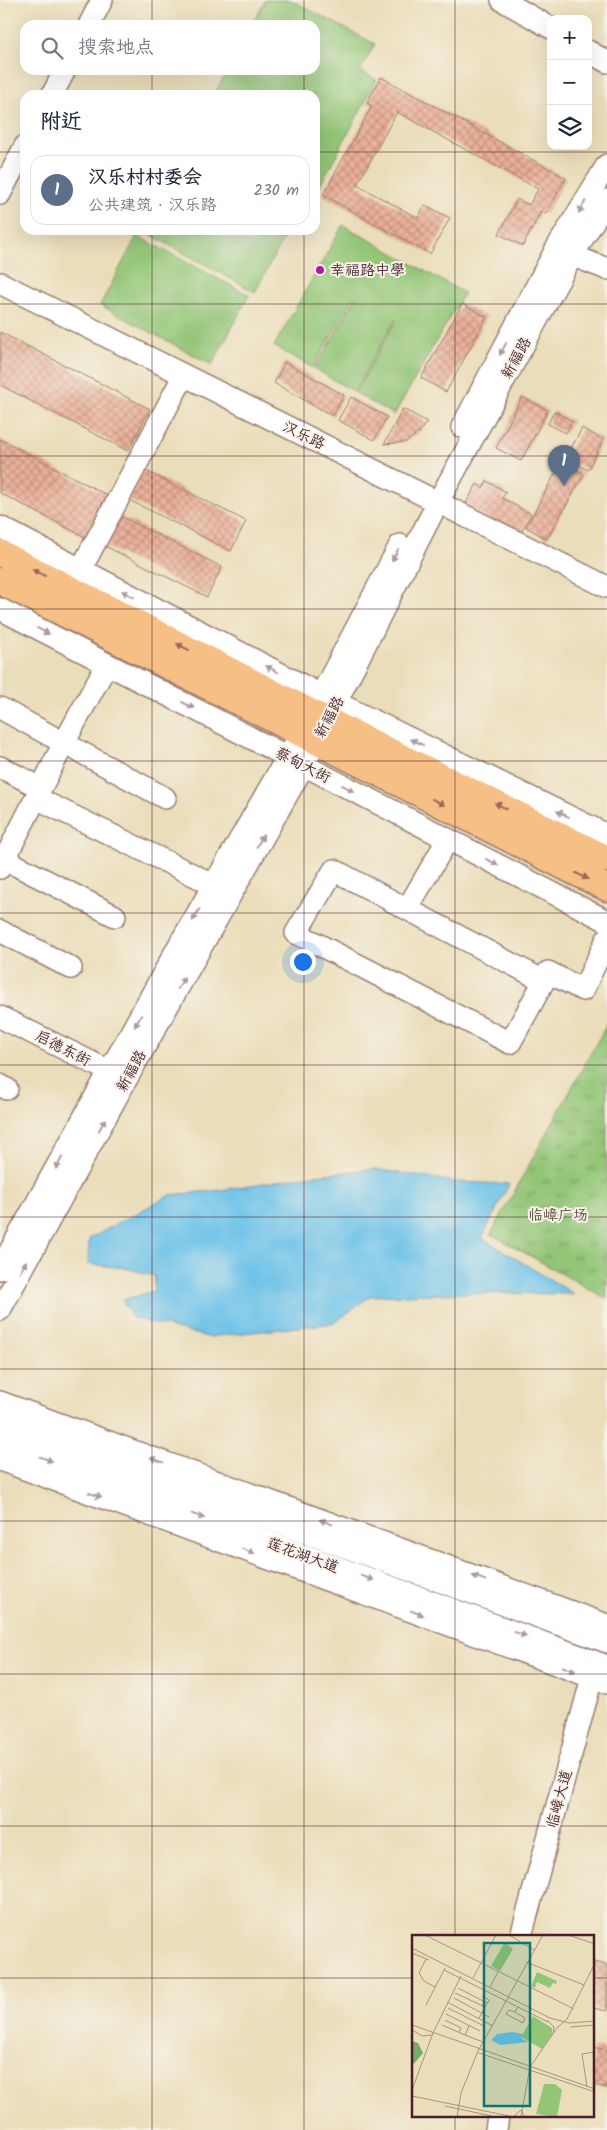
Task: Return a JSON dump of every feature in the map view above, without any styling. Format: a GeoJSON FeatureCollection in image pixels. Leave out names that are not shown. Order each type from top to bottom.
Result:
{"type":"FeatureCollection","features":[{"type":"Feature","properties":{"kind":"main road","name":"蔡甸大街"},"geometry":{"type":"LineString","coordinates":[[0,553],[319,717],[607,859]]}},
{"type":"Feature","properties":{"kind":"main road","name":"蔡甸大街"},"geometry":{"type":"LineString","coordinates":[[0,581],[319,717],[607,888]]}},
{"type":"Feature","properties":{"kind":"street"},"geometry":{"type":"LineString","coordinates":[[92,20],[102,0]]}},
{"type":"Feature","properties":{"kind":"street"},"geometry":{"type":"LineString","coordinates":[[502,0],[547,26]]}},
{"type":"Feature","properties":{"kind":"street"},"geometry":{"type":"LineString","coordinates":[[592,53],[607,62]]}},
{"type":"Feature","properties":{"kind":"street"},"geometry":{"type":"LineString","coordinates":[[55,90],[62,75]]}},
{"type":"Feature","properties":{"kind":"street"},"geometry":{"type":"LineString","coordinates":[[0,194],[20,156]]}},
{"type":"Feature","properties":{"kind":"street","name":"新福路"},"geometry":{"type":"LineString","coordinates":[[0,1270],[118,1076],[295,761],[564,252],[607,165]]}},
{"type":"Feature","properties":{"kind":"street","name":"新福路"},"geometry":{"type":"LineString","coordinates":[[564,252],[607,200]]}},
{"type":"Feature","properties":{"kind":"street"},"geometry":{"type":"LineString","coordinates":[[564,252],[607,269]]}},
{"type":"Feature","properties":{"kind":"street","name":"汉乐路"},"geometry":{"type":"LineString","coordinates":[[0,283],[607,587]]}},
{"type":"Feature","properties":{"kind":"street"},"geometry":{"type":"LineString","coordinates":[[81,569],[184,375]]}},
{"type":"Feature","properties":{"kind":"street","name":"蔡甸大街"},"geometry":{"type":"LineString","coordinates":[[0,527],[81,569],[319,717],[607,835]]}},
{"type":"Feature","properties":{"kind":"street","name":"蔡甸大街"},"geometry":{"type":"LineString","coordinates":[[0,608],[607,921]]}},
{"type":"Feature","properties":{"kind":"street"},"geometry":{"type":"LineString","coordinates":[[107,664],[4,852],[115,916]]}},
{"type":"Feature","properties":{"kind":"street"},"geometry":{"type":"LineString","coordinates":[[0,708],[166,798]]}},
{"type":"Feature","properties":{"kind":"street","name":"新福路"},"geometry":{"type":"LineString","coordinates":[[0,1310],[214,885],[295,761]]}},
{"type":"Feature","properties":{"kind":"street"},"geometry":{"type":"LineString","coordinates":[[0,767],[38,793],[214,885]]}},
{"type":"Feature","properties":{"kind":"street"},"geometry":{"type":"LineString","coordinates":[[408,909],[448,839]]}},
{"type":"Feature","properties":{"kind":"street"},"geometry":{"type":"LineString","coordinates":[[544,981],[334,870],[296,933],[510,1043],[544,981],[548,972],[583,990],[607,939]]}},
{"type":"Feature","properties":{"kind":"street"},"geometry":{"type":"LineString","coordinates":[[0,932],[71,968]]}},
{"type":"Feature","properties":{"kind":"street","name":"启德东街"},"geometry":{"type":"LineString","coordinates":[[0,1017],[118,1076]]}},
{"type":"Feature","properties":{"kind":"street"},"geometry":{"type":"LineString","coordinates":[[0,1402],[604,1650]]}},
{"type":"Feature","properties":{"kind":"street","name":"莲花湖大道"},"geometry":{"type":"LineString","coordinates":[[0,1422],[604,1650]]}},
{"type":"Feature","properties":{"kind":"street","name":"莲花湖大道"},"geometry":{"type":"LineString","coordinates":[[0,1442],[604,1650]]}},
{"type":"Feature","properties":{"kind":"street","name":"莲花湖大道"},"geometry":{"type":"LineString","coordinates":[[0,1460],[604,1650]]}},
{"type":"Feature","properties":{"kind":"street","name":"临嶂大道"},"geometry":{"type":"LineString","coordinates":[[521,1935],[604,1650]]}},
{"type":"Feature","properties":{"kind":"green space"},"geometry":{"type":"Polygon","coordinates":[[[265,0],[291,0],[375,44],[360,71],[377,80],[320,185],[320,90],[217,90],[225,75],[320,75],[320,20],[255,20],[265,0]]]}},
{"type":"Feature","properties":{"kind":"green space"},"geometry":{"type":"Polygon","coordinates":[[[343,225],[464,293],[394,415],[355,393],[395,320],[354,392],[315,369],[356,298],[354,297],[313,368],[274,346],[343,225]]]}},
{"type":"Feature","properties":{"kind":"green space"},"geometry":{"type":"Polygon","coordinates":[[[151,235],[285,235],[255,292],[151,235]]]}},
{"type":"Feature","properties":{"kind":"green space"},"geometry":{"type":"Polygon","coordinates":[[[137,236],[249,295],[212,365],[100,305],[137,236]]]}},
{"type":"Feature","properties":{"kind":"green space","name":"临嶂广场"},"geometry":{"type":"Polygon","coordinates":[[[607,1024],[607,1299],[491,1234],[607,1024]]]}},
{"type":"Feature","properties":{"kind":"water"},"geometry":{"type":"Polygon","coordinates":[[[375,1169],[455,1182],[509,1184],[482,1238],[574,1294],[470,1293],[370,1296],[334,1323],[208,1337],[133,1318],[122,1300],[154,1291],[155,1276],[125,1268],[88,1264],[89,1239],[170,1195],[221,1190],[306,1176],[375,1169]]]}},
{"type":"Feature","properties":{"kind":"building"},"geometry":{"type":"Polygon","coordinates":[[[381,77],[566,178],[546,214],[541,211],[523,246],[499,234],[517,199],[529,205],[538,189],[397,112],[357,185],[418,218],[425,205],[450,218],[430,254],[323,195],[372,106],[367,103],[381,77]]]}},
{"type":"Feature","properties":{"kind":"building"},"geometry":{"type":"Polygon","coordinates":[[[462,304],[487,317],[446,392],[421,378],[462,304]]]}},
{"type":"Feature","properties":{"kind":"building"},"geometry":{"type":"Polygon","coordinates":[[[0,332],[150,409],[128,451],[0,385],[0,332]]]}},
{"type":"Feature","properties":{"kind":"building"},"geometry":{"type":"Polygon","coordinates":[[[285,362],[344,395],[333,416],[274,383],[285,362]]]}},
{"type":"Feature","properties":{"kind":"building"},"geometry":{"type":"Polygon","coordinates":[[[351,397],[387,417],[374,440],[338,420],[351,397]]]}},
{"type":"Feature","properties":{"kind":"building"},"geometry":{"type":"Polygon","coordinates":[[[522,397],[548,410],[521,461],[496,448],[522,397]]]}},
{"type":"Feature","properties":{"kind":"building"},"geometry":{"type":"Polygon","coordinates":[[[403,409],[427,422],[419,432],[406,442],[384,444],[403,409]]]}},
{"type":"Feature","properties":{"kind":"building"},"geometry":{"type":"Polygon","coordinates":[[[554,411],[572,421],[566,433],[548,424],[554,411]]]}},
{"type":"Feature","properties":{"kind":"building"},"geometry":{"type":"Polygon","coordinates":[[[582,428],[603,440],[588,470],[566,458],[582,428]]]}},
{"type":"Feature","properties":{"kind":"building"},"geometry":{"type":"Polygon","coordinates":[[[0,439],[107,495],[85,537],[0,493],[0,439]]]}},
{"type":"Feature","properties":{"kind":"building"},"geometry":{"type":"Polygon","coordinates":[[[562,461],[584,474],[547,539],[526,527],[562,461]]]}},
{"type":"Feature","properties":{"kind":"building"},"geometry":{"type":"Polygon","coordinates":[[[144,470],[246,521],[231,551],[129,500],[144,470]]]}},
{"type":"Feature","properties":{"kind":"building"},"geometry":{"type":"Polygon","coordinates":[[[487,481],[506,492],[502,498],[531,514],[519,536],[465,505],[477,484],[483,488],[487,481]]]}},
{"type":"Feature","properties":{"kind":"building"},"geometry":{"type":"Polygon","coordinates":[[[120,516],[222,567],[207,597],[105,546],[120,516]]]}},
{"type":"Feature","properties":{"kind":"building"},"geometry":{"type":"Polygon","coordinates":[[[594,1962],[607,1965],[607,2011],[594,2008],[594,1962]]]}},
{"type":"Feature","properties":{"kind":"building"},"geometry":{"type":"Polygon","coordinates":[[[594,2047],[607,2050],[607,2088],[594,2085],[594,2047]]]}},
{"type":"Feature","properties":{"kind":"place","name":"幸福路中學"},"geometry":{"type":"Point","coordinates":[320,270]}},
{"type":"Feature","properties":{"kind":"place","name":"汉乐村村委会"},"geometry":{"type":"Point","coordinates":[564,486]}}]}
